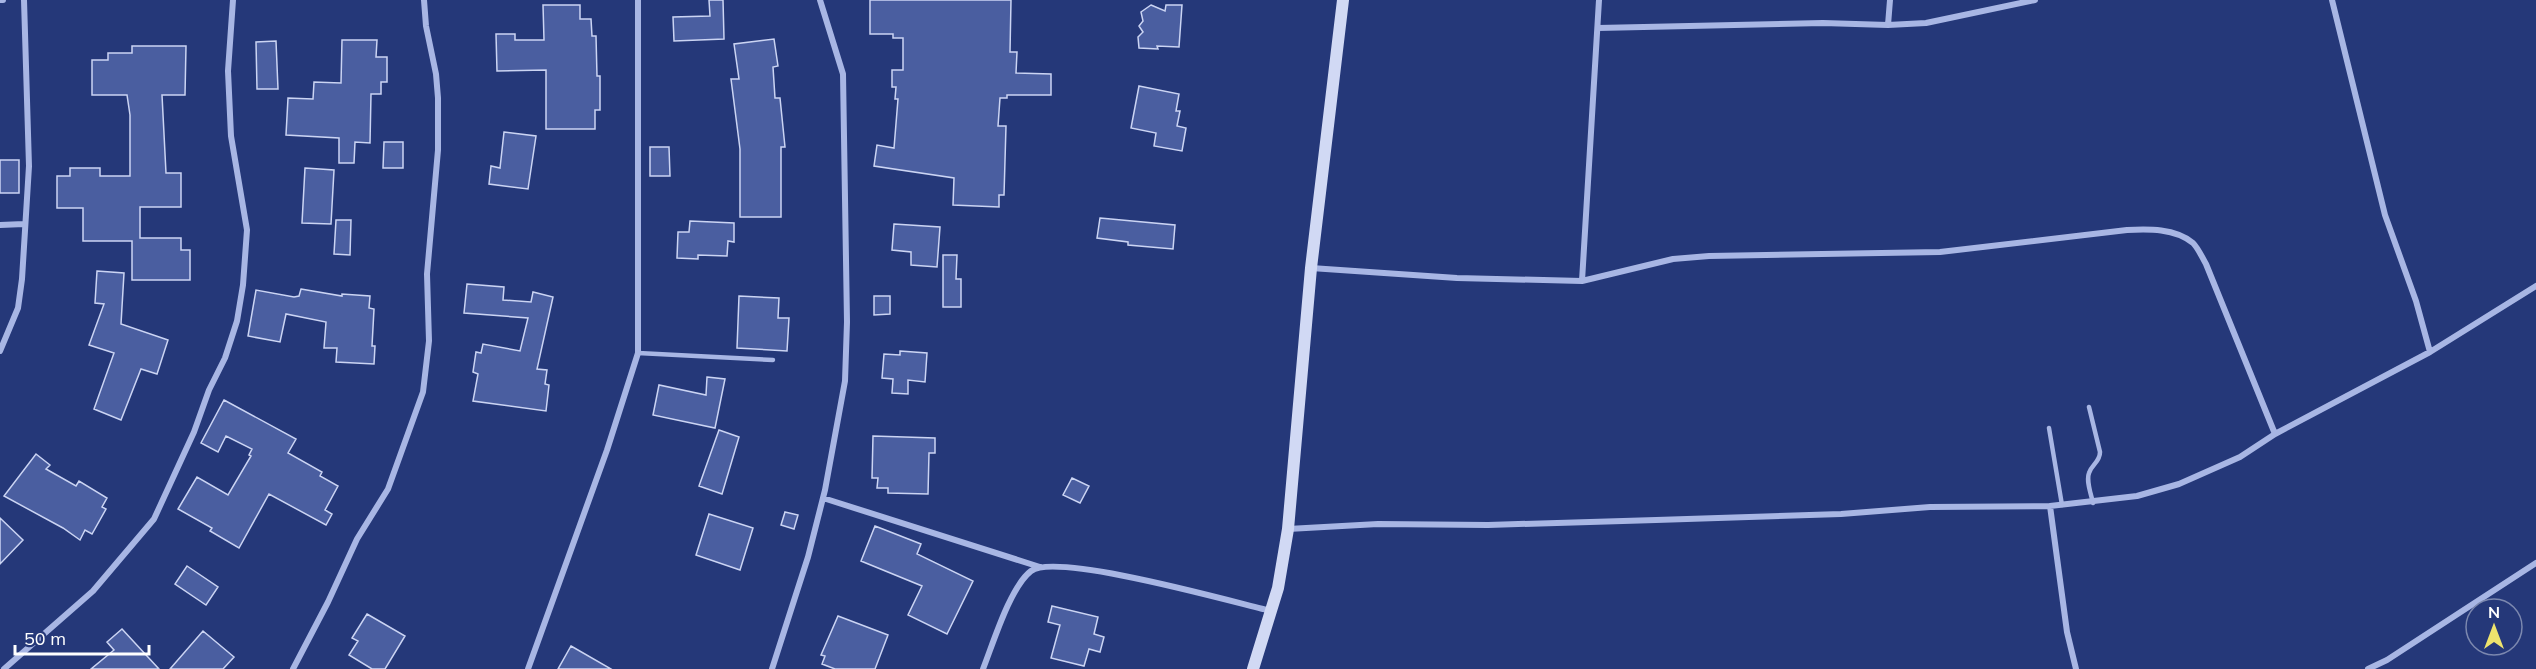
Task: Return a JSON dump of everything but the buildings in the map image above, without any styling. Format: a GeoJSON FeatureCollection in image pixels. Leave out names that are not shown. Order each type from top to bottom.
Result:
{"type":"FeatureCollection","features":[{"type":"Feature","properties":{"kind":"street"},"geometry":{"type":"LineString","coordinates":[[0,351],[18,308],[22,279],[29,166],[24,0]]}},
{"type":"Feature","properties":{"kind":"street"},"geometry":{"type":"LineString","coordinates":[[3,669],[93,591],[154,519],[225,358],[237,321],[243,285],[247,230],[231,136],[228,71],[232,0]]}},
{"type":"Feature","properties":{"kind":"street"},"geometry":{"type":"LineString","coordinates":[[293,669],[328,602],[357,539],[388,489],[423,392],[429,341],[427,274],[438,150],[438,98],[424,0]]}},
{"type":"Feature","properties":{"kind":"street"},"geometry":{"type":"LineString","coordinates":[[528,669],[607,450],[638,354],[638,0]]}},
{"type":"Feature","properties":{"kind":"street"},"geometry":{"type":"LineString","coordinates":[[772,669],[808,556],[823,498],[836,441],[845,381],[847,322],[843,74],[820,0]]}},
{"type":"Feature","properties":{"kind":"street"},"geometry":{"type":"LineString","coordinates":[[1253,669],[1273,612],[1288,529],[1311,268],[1343,0]]}},
{"type":"Feature","properties":{"kind":"street"},"geometry":{"type":"LineString","coordinates":[[1581,281],[1599,0]]}},
{"type":"Feature","properties":{"kind":"street"},"geometry":{"type":"LineString","coordinates":[[1888,25],[1890,0]]}},
{"type":"Feature","properties":{"kind":"street"},"geometry":{"type":"LineString","coordinates":[[1598,28],[1926,23],[2035,0]]}},
{"type":"Feature","properties":{"kind":"street"},"geometry":{"type":"LineString","coordinates":[[2332,0],[2385,215],[2416,300],[2430,352]]}},
{"type":"Feature","properties":{"kind":"street"},"geometry":{"type":"LineString","coordinates":[[0,225],[24,224]]}},
{"type":"Feature","properties":{"kind":"street"},"geometry":{"type":"LineString","coordinates":[[1311,268],[1457,278],[1581,281],[1673,259],[1709,256],[1940,252],[2152,229],[2172,233],[2193,243],[2206,264],[2275,434]]}},
{"type":"Feature","properties":{"kind":"street"},"geometry":{"type":"LineString","coordinates":[[1288,529],[1378,524],[1536,524],[1841,514],[1930,507],[2050,506],[2093,503],[2137,496],[2179,484],[2240,457],[2275,434],[2430,352],[2536,286]]}},
{"type":"Feature","properties":{"kind":"street"},"geometry":{"type":"LineString","coordinates":[[823,498],[1040,567],[1084,569],[1114,574],[1273,612]]}},
{"type":"Feature","properties":{"kind":"street"},"geometry":{"type":"LineString","coordinates":[[2050,506],[2067,632],[2076,669]]}},
{"type":"Feature","properties":{"kind":"street"},"geometry":{"type":"LineString","coordinates":[[2368,669],[2387,660],[2536,563]]}},
{"type":"Feature","properties":{"kind":"street"},"geometry":{"type":"LineString","coordinates":[[983,669],[1008,607],[1024,578],[1040,567]]}},
{"type":"Feature","properties":{"kind":"lane"},"geometry":{"type":"LineString","coordinates":[[638,354],[773,360]]}},
{"type":"Feature","properties":{"kind":"lane"},"geometry":{"type":"LineString","coordinates":[[2089,407],[2100,452],[2100,459],[2092,468],[2088,478],[2093,503]]}},
{"type":"Feature","properties":{"kind":"lane"},"geometry":{"type":"LineString","coordinates":[[2049,428],[2062,505]]}}]}
